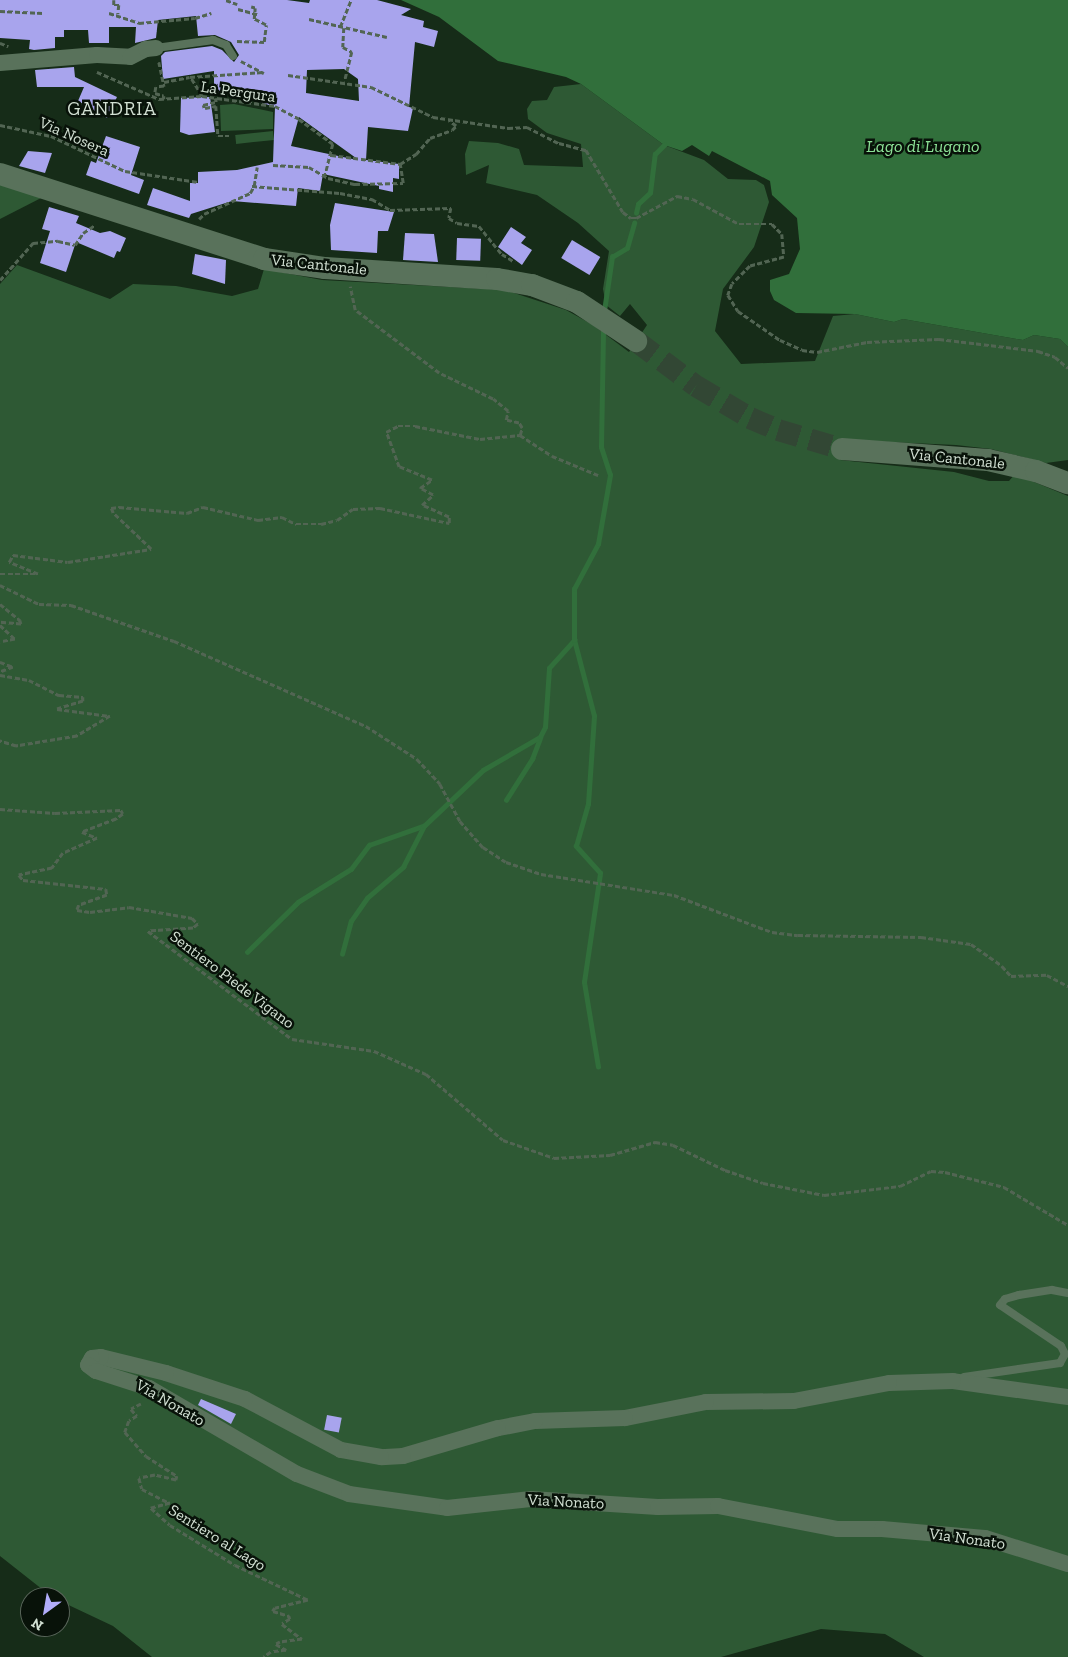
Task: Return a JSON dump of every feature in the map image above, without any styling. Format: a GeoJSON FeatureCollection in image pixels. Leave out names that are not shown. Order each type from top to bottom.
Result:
{"type":"FeatureCollection","features":[{"type":"Feature","properties":{"kind":"main road","name":"Via Cantonale"},"geometry":{"type":"LineString","coordinates":[[0,174],[264,259],[325,268],[496,278],[532,285],[592,310],[636,341]]}},
{"type":"Feature","properties":{"kind":"main road","name":"Via Cantonale"},"geometry":{"type":"LineString","coordinates":[[842,449],[988,460],[1036,471],[1068,483]]}},
{"type":"Feature","properties":{"kind":"street"},"geometry":{"type":"LineString","coordinates":[[0,63],[75,56],[130,57],[146,49],[156,48]]}},
{"type":"Feature","properties":{"kind":"street","name":"Via Nonato"},"geometry":{"type":"LineString","coordinates":[[1068,1397],[953,1381],[889,1383],[818,1398],[779,1402],[706,1402],[625,1418],[535,1421],[403,1456],[381,1457],[341,1450],[237,1395],[107,1358],[95,1357],[89,1362],[89,1367],[96,1371],[133,1381],[297,1474],[349,1494],[447,1508],[531,1499],[658,1507],[718,1506],[838,1529],[897,1530],[996,1540],[1068,1564]]}},
{"type":"Feature","properties":{"kind":"lane"},"geometry":{"type":"LineString","coordinates":[[156,48],[213,40],[226,45],[234,56]]}},
{"type":"Feature","properties":{"kind":"lane","name":"Via Nonato"},"geometry":{"type":"LineString","coordinates":[[953,1381],[1060,1364],[1064,1354],[1061,1346],[1000,1305],[1005,1299],[1019,1295],[1052,1290],[1068,1293]]}},
{"type":"Feature","properties":{"kind":"path"},"geometry":{"type":"LineString","coordinates":[[114,0],[114,5],[120,5],[118,14]]}},
{"type":"Feature","properties":{"kind":"path"},"geometry":{"type":"LineString","coordinates":[[226,0],[237,4]]}},
{"type":"Feature","properties":{"kind":"path"},"geometry":{"type":"LineString","coordinates":[[340,27],[350,0]]}},
{"type":"Feature","properties":{"kind":"path"},"geometry":{"type":"LineString","coordinates":[[164,82],[190,77],[263,72],[234,56],[233,46],[237,40],[264,42],[266,25],[254,19],[256,14],[255,8],[251,7]]}},
{"type":"Feature","properties":{"kind":"path"},"geometry":{"type":"LineString","coordinates":[[238,9],[256,14]]}},
{"type":"Feature","properties":{"kind":"path"},"geometry":{"type":"LineString","coordinates":[[0,11],[43,13]]}},
{"type":"Feature","properties":{"kind":"path"},"geometry":{"type":"LineString","coordinates":[[109,13],[118,14],[138,23],[195,18],[210,14]]}},
{"type":"Feature","properties":{"kind":"path"},"geometry":{"type":"LineString","coordinates":[[309,19],[387,37]]}},
{"type":"Feature","properties":{"kind":"path"},"geometry":{"type":"LineString","coordinates":[[344,28],[343,48],[352,52],[345,81]]}},
{"type":"Feature","properties":{"kind":"path","name":"La Pergura"},"geometry":{"type":"LineString","coordinates":[[90,69],[164,99],[202,96],[275,106],[299,118],[333,144],[331,155]]}},
{"type":"Feature","properties":{"kind":"path"},"geometry":{"type":"LineString","coordinates":[[288,75],[345,81],[389,94],[456,126],[452,130],[430,138],[416,154],[400,164],[331,155],[325,175]]}},
{"type":"Feature","properties":{"kind":"path"},"geometry":{"type":"LineString","coordinates":[[190,77],[202,96]]}},
{"type":"Feature","properties":{"kind":"path"},"geometry":{"type":"LineString","coordinates":[[161,78],[164,82]]}},
{"type":"Feature","properties":{"kind":"path"},"geometry":{"type":"LineString","coordinates":[[164,82],[164,86],[156,87],[156,93],[164,96],[164,99]]}},
{"type":"Feature","properties":{"kind":"path"},"geometry":{"type":"LineString","coordinates":[[215,98],[216,102],[203,105],[204,108],[216,106],[218,136],[229,136]]}},
{"type":"Feature","properties":{"kind":"path"},"geometry":{"type":"LineString","coordinates":[[443,119],[508,128],[527,127],[559,143],[586,150],[623,212],[631,218],[636,218],[677,196],[693,199],[739,224],[772,224],[782,234],[784,257],[750,266],[732,284],[728,295],[738,311],[780,340],[802,350],[817,352],[867,342],[939,339],[1038,351],[1056,357],[1068,368]]}},
{"type":"Feature","properties":{"kind":"path","name":"Via Nosera"},"geometry":{"type":"LineString","coordinates":[[0,125],[51,136],[120,169],[198,182]]}},
{"type":"Feature","properties":{"kind":"path"},"geometry":{"type":"LineString","coordinates":[[273,164],[309,167],[325,175],[355,184],[403,183],[400,164]]}},
{"type":"Feature","properties":{"kind":"path"},"geometry":{"type":"LineString","coordinates":[[195,224],[204,214],[241,199],[253,186],[257,167]]}},
{"type":"Feature","properties":{"kind":"path"},"geometry":{"type":"LineString","coordinates":[[253,186],[340,193],[372,199],[390,210],[451,208],[449,218],[457,223],[478,226],[502,254],[524,267],[532,285]]}},
{"type":"Feature","properties":{"kind":"path"},"geometry":{"type":"LineString","coordinates":[[0,280],[33,243],[58,241],[74,245],[87,229],[102,225]]}},
{"type":"Feature","properties":{"kind":"path"},"geometry":{"type":"LineString","coordinates":[[348,281],[356,310],[439,373],[493,399],[508,411],[506,420],[521,425],[520,435]]}},
{"type":"Feature","properties":{"kind":"path"},"geometry":{"type":"LineString","coordinates":[[0,574],[38,574],[9,562],[13,555],[68,562],[151,549],[113,513],[111,508],[119,507],[186,514],[203,507],[258,520],[282,517],[296,524],[321,524],[337,520],[352,509],[380,508],[449,522],[449,517],[422,505],[433,495],[420,488],[432,480],[399,467],[386,432],[398,426],[414,426],[427,431],[468,434],[480,439],[520,435],[552,456],[598,475]]}},
{"type":"Feature","properties":{"kind":"path"},"geometry":{"type":"LineString","coordinates":[[0,585],[40,604],[71,605],[174,641],[366,726],[417,759],[440,784],[466,828],[483,847],[506,862],[541,874],[674,895],[772,932],[798,935],[921,937],[971,944],[1002,966],[1011,976],[1047,975],[1068,986]]}},
{"type":"Feature","properties":{"kind":"path"},"geometry":{"type":"LineString","coordinates":[[0,604],[20,620],[21,624],[0,624]]}},
{"type":"Feature","properties":{"kind":"path"},"geometry":{"type":"LineString","coordinates":[[0,624],[15,639],[0,642]]}},
{"type":"Feature","properties":{"kind":"path"},"geometry":{"type":"LineString","coordinates":[[0,662],[13,667],[0,673]]}},
{"type":"Feature","properties":{"kind":"path"},"geometry":{"type":"LineString","coordinates":[[0,673],[29,680],[59,695],[83,697],[83,701],[57,709],[110,716],[77,736],[16,746],[0,741]]}},
{"type":"Feature","properties":{"kind":"path","name":"Sentiero Piede Vigano"},"geometry":{"type":"LineString","coordinates":[[0,809],[55,813],[121,810],[123,814],[116,818],[82,832],[96,838],[63,853],[52,868],[19,875],[23,880],[106,888],[107,895],[79,905],[77,910],[90,912],[129,907],[192,918],[198,924],[193,928],[148,931],[292,1039],[374,1051],[426,1074],[503,1140],[554,1158],[610,1155],[655,1142],[673,1145],[725,1170],[763,1184],[824,1195],[900,1186],[931,1171],[945,1172],[1004,1187],[1068,1225]]}},
{"type":"Feature","properties":{"kind":"path","name":"Sentiero al Lago"},"geometry":{"type":"LineString","coordinates":[[133,1381],[138,1386],[136,1402],[142,1404],[131,1409],[137,1416],[129,1421],[125,1432],[146,1456],[176,1476],[176,1480],[168,1480],[155,1475],[139,1478],[142,1490],[170,1503],[151,1508],[170,1525],[235,1565],[308,1600],[273,1611],[289,1616],[290,1619],[282,1624],[302,1639],[280,1642],[276,1644],[286,1650],[264,1657]]}},
{"type":"Feature","properties":{"kind":"shaded area"},"geometry":{"type":"Polygon","coordinates":[[[581,84],[664,145],[704,160],[728,179],[756,180],[764,185],[769,202],[754,247],[723,289],[715,331],[741,364],[815,361],[833,316],[855,314],[894,322],[903,319],[1023,340],[1034,335],[1060,339],[1068,347],[1068,460],[1046,463],[991,449],[956,445],[844,440],[840,460],[954,472],[989,481],[1009,481],[1015,474],[1068,496],[1068,1657],[924,1657],[885,1634],[821,1629],[721,1657],[152,1657],[113,1626],[70,1606],[70,1587],[39,1587],[0,1556],[0,284],[17,265],[110,299],[133,284],[176,286],[232,296],[258,289],[264,269],[322,280],[505,290],[566,310],[593,325],[629,352],[647,325],[630,304],[620,316],[606,305],[603,289],[609,251],[578,223],[537,195],[486,183],[489,165],[466,175],[465,154],[469,141],[498,143],[519,149],[524,165],[583,167],[581,144],[547,133],[528,119],[527,109],[532,101],[547,100],[554,87],[581,84]]]}},
{"type":"Feature","properties":{"kind":"shaded area"},"geometry":{"type":"Polygon","coordinates":[[[234,104],[273,112],[273,129],[221,131],[220,105],[234,104]]]}},
{"type":"Feature","properties":{"kind":"shaded area"},"geometry":{"type":"Polygon","coordinates":[[[273,131],[274,140],[236,144],[235,135],[273,131]]]}},
{"type":"Feature","properties":{"kind":"shaded area"},"geometry":{"type":"Polygon","coordinates":[[[0,184],[43,197],[0,219],[0,184]]]}},
{"type":"Feature","properties":{"kind":"water","name":"Lago di Lugano"},"geometry":{"type":"Polygon","coordinates":[[[401,0],[1068,0],[1068,347],[1060,339],[1034,335],[1023,340],[903,319],[894,322],[855,314],[796,313],[774,300],[770,291],[770,280],[789,274],[800,249],[797,218],[772,195],[770,181],[712,151],[709,156],[692,145],[682,151],[664,145],[581,84],[566,77],[498,61],[439,17],[401,0]]]}},
{"type":"Feature","properties":{"kind":"building"},"geometry":{"type":"Polygon","coordinates":[[[0,0],[287,0],[309,3],[310,0],[377,0],[411,9],[401,15],[424,21],[423,27],[438,31],[434,47],[415,42],[409,107],[413,108],[408,131],[368,127],[366,160],[399,164],[399,179],[393,178],[393,192],[379,189],[379,186],[323,174],[320,191],[298,188],[296,206],[232,201],[191,214],[189,218],[147,205],[153,188],[190,201],[190,183],[198,183],[198,172],[237,170],[273,162],[275,107],[229,92],[214,93],[214,71],[163,79],[161,56],[165,52],[212,46],[222,50],[234,62],[239,55],[231,42],[215,35],[198,36],[196,16],[158,20],[156,38],[135,43],[136,27],[109,27],[109,43],[89,43],[88,30],[64,30],[64,37],[55,37],[55,48],[34,50],[29,49],[30,40],[0,38],[0,0]],[[344,69],[307,70],[306,93],[359,101],[358,79],[344,69]],[[299,117],[291,146],[357,160],[356,158],[299,117]]]}},
{"type":"Feature","properties":{"kind":"building"},"geometry":{"type":"Polygon","coordinates":[[[74,67],[75,77],[117,97],[107,118],[78,101],[84,87],[37,87],[35,70],[74,67]]]}},
{"type":"Feature","properties":{"kind":"building"},"geometry":{"type":"Polygon","coordinates":[[[210,97],[215,132],[189,135],[180,132],[181,98],[210,97]]]}},
{"type":"Feature","properties":{"kind":"building"},"geometry":{"type":"Polygon","coordinates":[[[106,136],[140,147],[131,175],[144,180],[139,194],[86,175],[91,161],[96,163],[106,136]]]}},
{"type":"Feature","properties":{"kind":"building"},"geometry":{"type":"Polygon","coordinates":[[[28,151],[52,153],[45,173],[19,166],[28,151]]]}},
{"type":"Feature","properties":{"kind":"building"},"geometry":{"type":"Polygon","coordinates":[[[335,203],[394,212],[388,231],[378,231],[377,253],[331,250],[330,225],[335,203]]]}},
{"type":"Feature","properties":{"kind":"building"},"geometry":{"type":"Polygon","coordinates":[[[49,207],[79,216],[76,223],[100,233],[110,231],[126,238],[120,252],[117,251],[114,258],[76,242],[66,272],[40,263],[50,231],[42,229],[49,207]]]}},
{"type":"Feature","properties":{"kind":"building"},"geometry":{"type":"Polygon","coordinates":[[[511,227],[526,237],[521,243],[532,250],[522,265],[498,247],[511,227]]]}},
{"type":"Feature","properties":{"kind":"building"},"geometry":{"type":"Polygon","coordinates":[[[405,233],[434,234],[438,262],[403,260],[405,233]]]}},
{"type":"Feature","properties":{"kind":"building"},"geometry":{"type":"Polygon","coordinates":[[[457,238],[481,239],[480,261],[456,260],[457,238]]]}},
{"type":"Feature","properties":{"kind":"building"},"geometry":{"type":"Polygon","coordinates":[[[572,240],[600,257],[589,275],[561,258],[572,240]]]}},
{"type":"Feature","properties":{"kind":"building"},"geometry":{"type":"Polygon","coordinates":[[[195,254],[226,260],[225,284],[192,274],[195,254]]]}},
{"type":"Feature","properties":{"kind":"building"},"geometry":{"type":"Polygon","coordinates":[[[201,1399],[236,1414],[231,1424],[198,1405],[201,1399]]]}},
{"type":"Feature","properties":{"kind":"building"},"geometry":{"type":"Polygon","coordinates":[[[327,1415],[342,1418],[339,1433],[324,1430],[327,1415]]]}},
{"type":"Feature","properties":{"kind":"waterway"},"geometry":{"type":"LineString","coordinates":[[636,213],[638,204],[650,193],[655,154],[664,145]]}},
{"type":"Feature","properties":{"kind":"waterway"},"geometry":{"type":"LineString","coordinates":[[604,311],[612,257],[627,248],[634,223]]}},
{"type":"Feature","properties":{"kind":"waterway"},"geometry":{"type":"LineString","coordinates":[[598,1067],[584,982],[600,873],[576,846],[588,804],[594,716],[574,640],[574,589],[598,544],[610,475],[601,447],[603,328]]}},
{"type":"Feature","properties":{"kind":"waterway"},"geometry":{"type":"LineString","coordinates":[[342,954],[351,921],[367,898],[403,867],[424,826],[483,770],[540,737],[545,727],[549,668],[574,640]]}},
{"type":"Feature","properties":{"kind":"waterway"},"geometry":{"type":"LineString","coordinates":[[506,800],[532,759],[540,738]]}},
{"type":"Feature","properties":{"kind":"waterway"},"geometry":{"type":"LineString","coordinates":[[247,952],[298,902],[351,869],[369,845],[423,826]]}},
{"type":"Feature","properties":{"kind":"tunnel"},"geometry":{"type":"LineString","coordinates":[[636,341],[696,386],[750,418],[778,430],[842,449]]}},
{"type":"Feature","properties":{"kind":"district","name":"GANDRIA"},"geometry":{"type":"Point","coordinates":[112,109]}}]}
